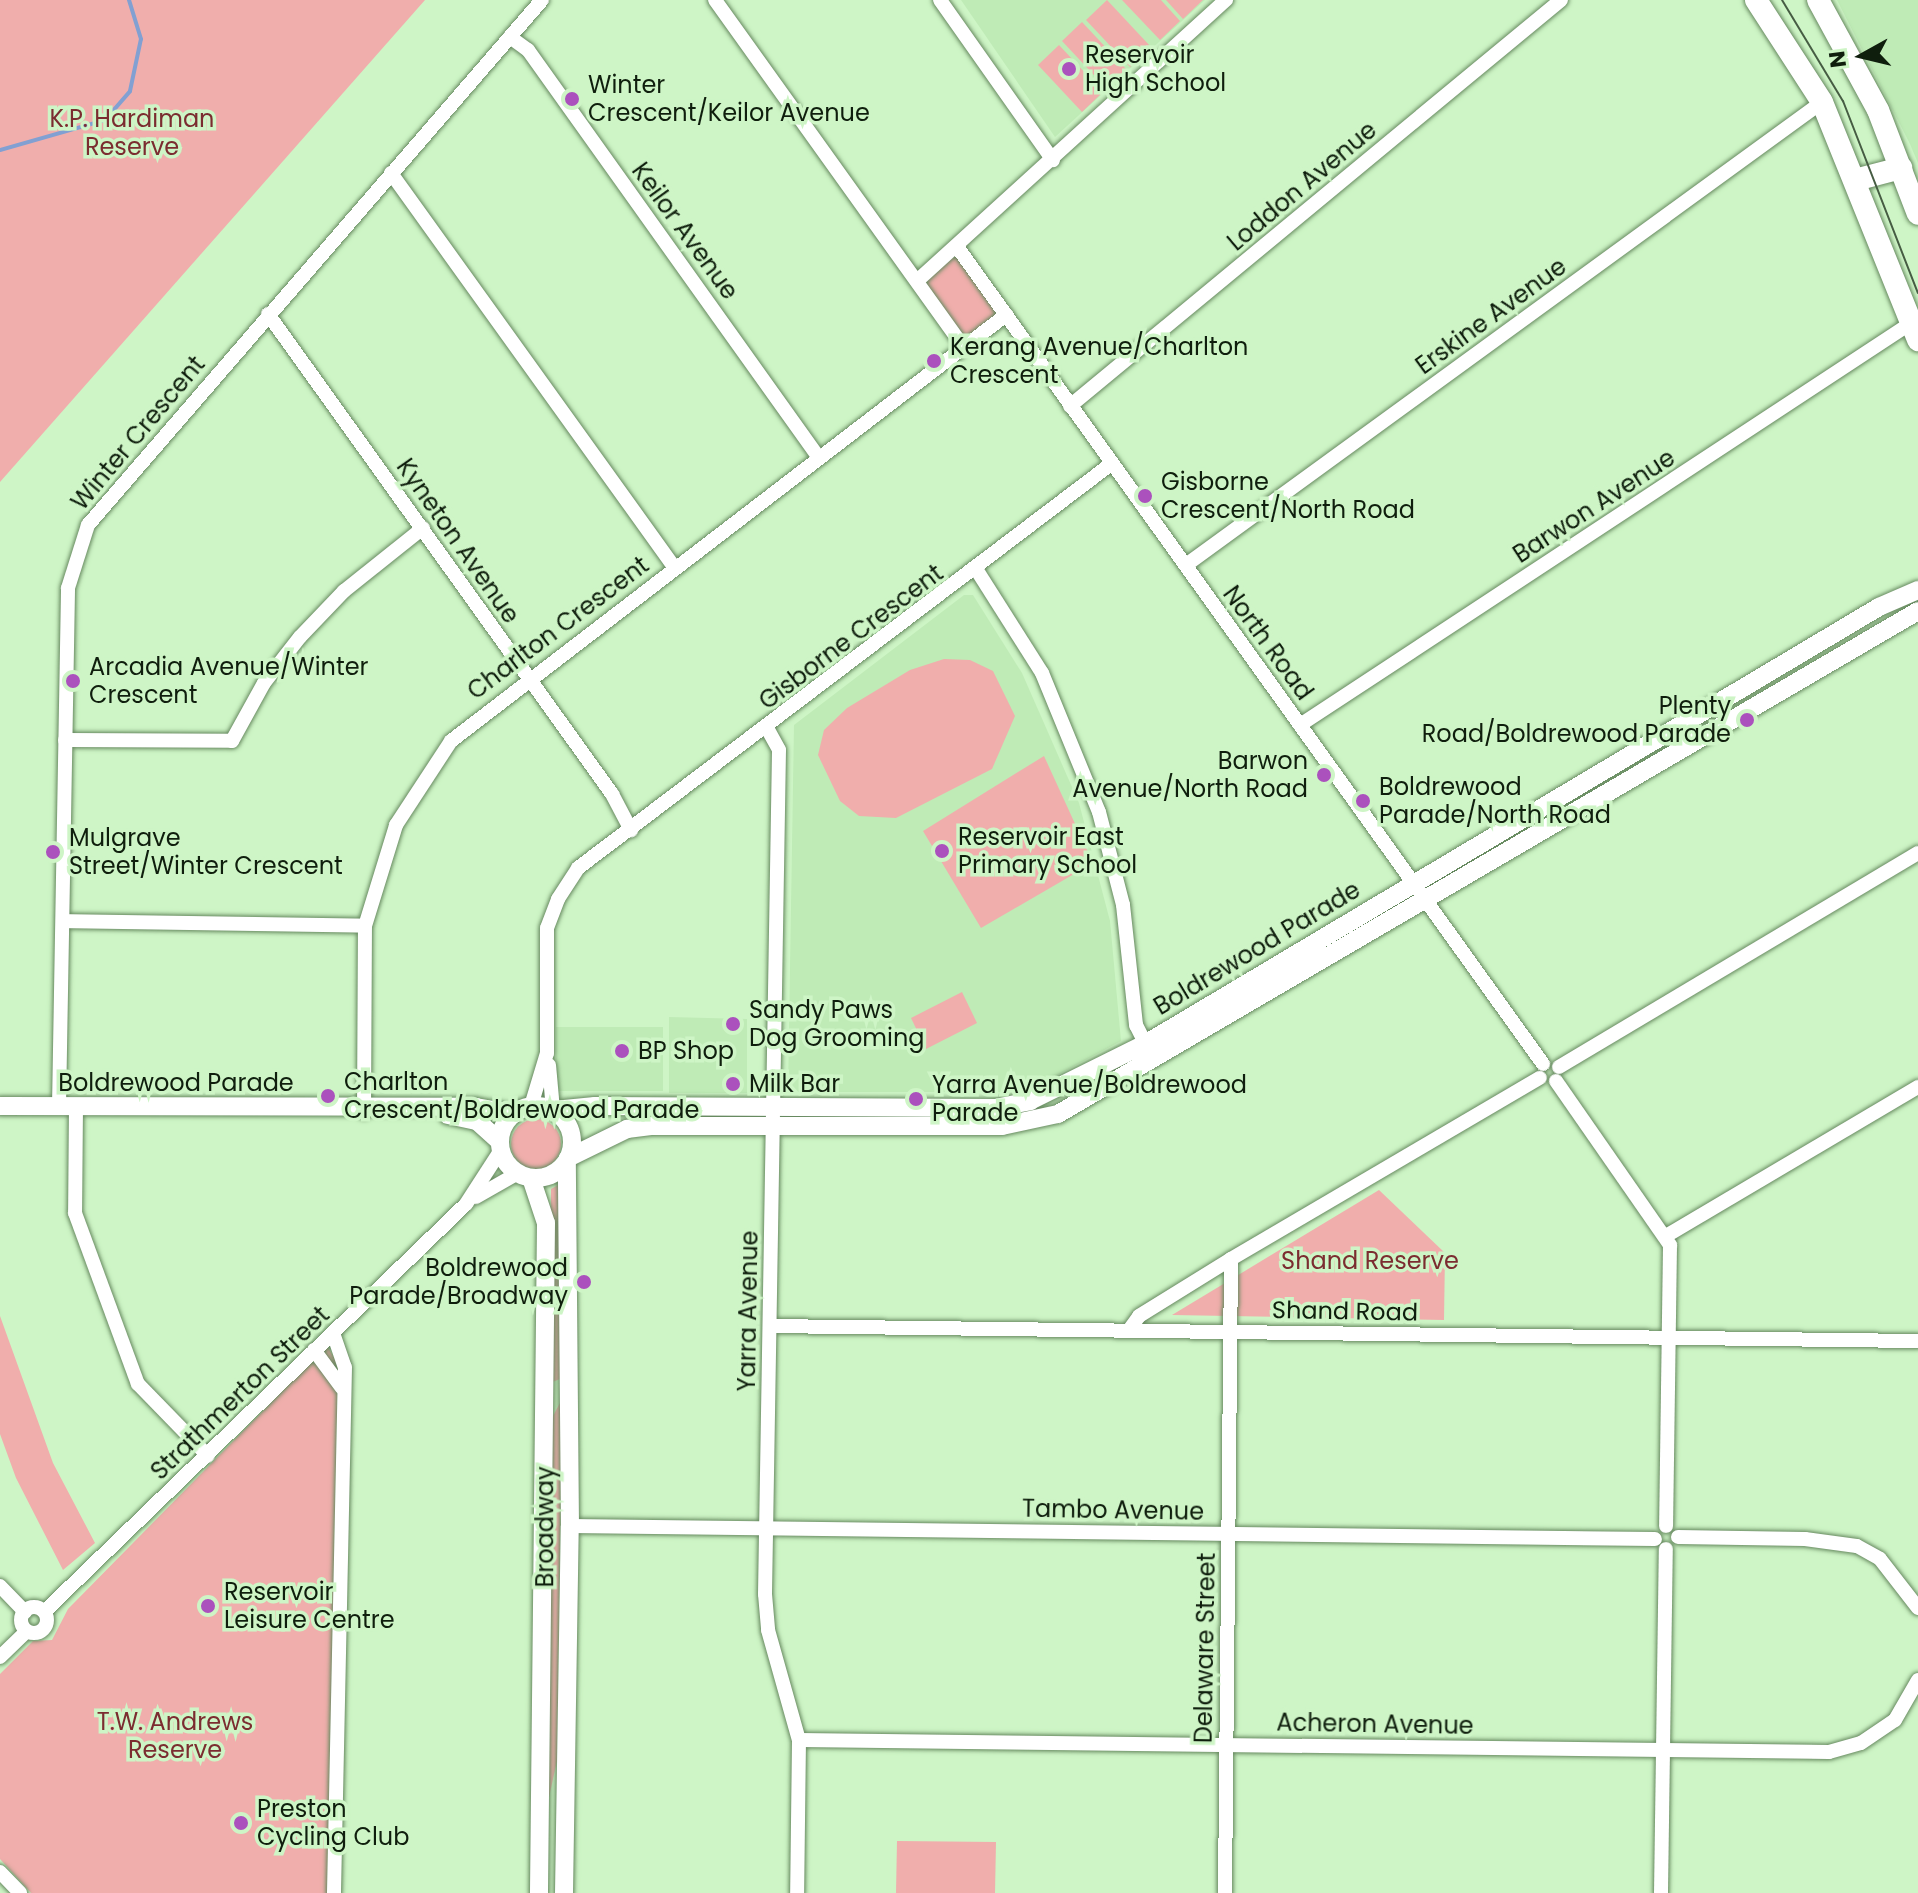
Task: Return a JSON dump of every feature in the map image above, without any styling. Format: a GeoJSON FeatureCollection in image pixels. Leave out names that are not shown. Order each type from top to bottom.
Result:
{"type":"FeatureCollection","features":[{"type":"Feature","properties":{"kind":"highway"},"geometry":{"type":"LineString","coordinates":[[1756,0],[1822,102],[1915,332]]}},
{"type":"Feature","properties":{"kind":"highway"},"geometry":{"type":"LineString","coordinates":[[1818,0],[1857,67],[1918,214]]}},
{"type":"Feature","properties":{"kind":"highway"},"geometry":{"type":"LineString","coordinates":[[1855,180],[1901,168]]}},
{"type":"Feature","properties":{"kind":"main road"},"geometry":{"type":"LineString","coordinates":[[1898,597],[1918,583]]}},
{"type":"Feature","properties":{"kind":"main road","name":"Boldrewood Parade"},"geometry":{"type":"LineString","coordinates":[[554,1110],[771,1126],[1030,1122],[1058,1114],[1427,901],[1642,758],[1898,597],[1918,590]]}},
{"type":"Feature","properties":{"kind":"main road","name":"Boldrewood Parade"},"geometry":{"type":"LineString","coordinates":[[568,1159],[657,1116],[772,1106],[995,1108],[1030,1101],[1145,1044],[1411,882],[1918,611]]}},
{"type":"Feature","properties":{"kind":"main road","name":"Boldrewood Parade"},"geometry":{"type":"LineString","coordinates":[[0,1106],[476,1107],[522,1110]]}},
{"type":"Feature","properties":{"kind":"main road","name":"Boldrewood Parade"},"geometry":{"type":"LineString","coordinates":[[359,1109],[457,1116],[477,1121],[501,1146]]}},
{"type":"Feature","properties":{"kind":"main road"},"geometry":{"type":"LineString","coordinates":[[522,1110],[554,1110],[572,1135],[568,1159],[552,1175],[524,1175],[501,1146],[522,1110]]}},
{"type":"Feature","properties":{"kind":"main road","name":"Broadway"},"geometry":{"type":"LineString","coordinates":[[564,1893],[570,1526],[568,1159]]}},
{"type":"Feature","properties":{"kind":"main road","name":"Broadway"},"geometry":{"type":"LineString","coordinates":[[524,1175],[546,1223],[539,1893]]}},
{"type":"Feature","properties":{"kind":"main road"},"geometry":{"type":"LineString","coordinates":[[544,1398],[569,1383]]}},
{"type":"Feature","properties":{"kind":"main road"},"geometry":{"type":"LineString","coordinates":[[540,1874],[564,1865]]}},
{"type":"Feature","properties":{"kind":"street","name":"Winter Crescent"},"geometry":{"type":"LineString","coordinates":[[208,1456],[138,1384],[75,1213],[68,1106],[63,921],[68,588],[88,525],[542,0]]}},
{"type":"Feature","properties":{"kind":"street"},"geometry":{"type":"LineString","coordinates":[[715,0],[963,347]]}},
{"type":"Feature","properties":{"kind":"street"},"geometry":{"type":"LineString","coordinates":[[940,0],[1053,160]]}},
{"type":"Feature","properties":{"kind":"street"},"geometry":{"type":"LineString","coordinates":[[917,281],[958,248],[1226,0]]}},
{"type":"Feature","properties":{"kind":"street","name":"Loddon Avenue"},"geometry":{"type":"LineString","coordinates":[[1070,406],[1561,0]]}},
{"type":"Feature","properties":{"kind":"street","name":"Keilor Avenue"},"geometry":{"type":"LineString","coordinates":[[510,37],[528,50],[818,457]]}},
{"type":"Feature","properties":{"kind":"street","name":"Erskine Avenue"},"geometry":{"type":"LineString","coordinates":[[1186,565],[1822,102]]}},
{"type":"Feature","properties":{"kind":"street"},"geometry":{"type":"LineString","coordinates":[[391,173],[674,567]]}},
{"type":"Feature","properties":{"kind":"street","name":"North Road"},"geometry":{"type":"LineString","coordinates":[[958,248],[1427,901],[1542,1071]]}},
{"type":"Feature","properties":{"kind":"street","name":"Kyneton Avenue"},"geometry":{"type":"LineString","coordinates":[[268,314],[636,827]]}},
{"type":"Feature","properties":{"kind":"street","name":"Charlton Crescent"},"geometry":{"type":"LineString","coordinates":[[359,1109],[365,926],[384,851],[412,795],[451,741],[528,677],[1006,315]]}},
{"type":"Feature","properties":{"kind":"street","name":"Barwon Avenue"},"geometry":{"type":"LineString","coordinates":[[1300,725],[1915,332]]}},
{"type":"Feature","properties":{"kind":"street","name":"Gisborne Crescent"},"geometry":{"type":"LineString","coordinates":[[522,1110],[547,1053],[547,928],[566,883],[595,853],[636,827],[1111,464]]}},
{"type":"Feature","properties":{"kind":"street"},"geometry":{"type":"LineString","coordinates":[[65,740],[232,741],[264,683],[300,637],[344,591],[423,528]]}},
{"type":"Feature","properties":{"kind":"street"},"geometry":{"type":"LineString","coordinates":[[976,569],[1042,673],[1094,797],[1123,905],[1136,1025],[1156,1060]]}},
{"type":"Feature","properties":{"kind":"street","name":"Yarra Avenue"},"geometry":{"type":"LineString","coordinates":[[762,732],[777,742],[768,1630],[799,1740],[797,1893]]}},
{"type":"Feature","properties":{"kind":"street"},"geometry":{"type":"LineString","coordinates":[[1129,1330],[1139,1316],[1231,1259],[1542,1071],[1558,1074],[1918,853]]}},
{"type":"Feature","properties":{"kind":"street"},"geometry":{"type":"LineString","coordinates":[[63,921],[365,926]]}},
{"type":"Feature","properties":{"kind":"street"},"geometry":{"type":"LineString","coordinates":[[547,1053],[554,1110]]}},
{"type":"Feature","properties":{"kind":"street"},"geometry":{"type":"LineString","coordinates":[[1558,1074],[1666,1236],[1670,1340],[1666,1526],[1661,1544],[1664,1751],[1661,1893]]}},
{"type":"Feature","properties":{"kind":"street"},"geometry":{"type":"LineString","coordinates":[[1666,1236],[1918,1087]]}},
{"type":"Feature","properties":{"kind":"street","name":"Strathmerton Street"},"geometry":{"type":"LineString","coordinates":[[44,1612],[466,1204],[501,1146]]}},
{"type":"Feature","properties":{"kind":"street","name":"Strathmerton Street"},"geometry":{"type":"LineString","coordinates":[[466,1204],[524,1175]]}},
{"type":"Feature","properties":{"kind":"street","name":"Delaware Street"},"geometry":{"type":"LineString","coordinates":[[1225,1893],[1231,1259]]}},
{"type":"Feature","properties":{"kind":"street","name":"Shand Road"},"geometry":{"type":"LineString","coordinates":[[770,1326],[1918,1341]]}},
{"type":"Feature","properties":{"kind":"street"},"geometry":{"type":"LineString","coordinates":[[333,1333],[345,1367],[342,1389],[334,1893]]}},
{"type":"Feature","properties":{"kind":"street"},"geometry":{"type":"LineString","coordinates":[[314,1350],[342,1389]]}},
{"type":"Feature","properties":{"kind":"street","name":"Tambo Avenue"},"geometry":{"type":"LineString","coordinates":[[570,1526],[1229,1534],[1661,1544]]}},
{"type":"Feature","properties":{"kind":"street"},"geometry":{"type":"LineString","coordinates":[[1666,1526],[1678,1537]]}},
{"type":"Feature","properties":{"kind":"street"},"geometry":{"type":"LineString","coordinates":[[1661,1544],[1678,1537],[1805,1539],[1857,1546],[1880,1559],[1918,1608]]}},
{"type":"Feature","properties":{"kind":"street"},"geometry":{"type":"LineString","coordinates":[[0,1586],[25,1612]]}},
{"type":"Feature","properties":{"kind":"street"},"geometry":{"type":"LineString","coordinates":[[0,1657],[27,1631],[42,1630],[44,1612],[33,1608],[25,1612],[22,1619],[27,1631]]}},
{"type":"Feature","properties":{"kind":"street","name":"Acheron Avenue"},"geometry":{"type":"LineString","coordinates":[[799,1740],[1664,1751],[1844,1749],[1895,1720],[1918,1680]]}},
{"type":"Feature","properties":{"kind":"street"},"geometry":{"type":"LineString","coordinates":[[0,1872],[20,1893]]}},
{"type":"Feature","properties":{"kind":"shaded area","name":"Reservoir High School"},"geometry":{"type":"Polygon","coordinates":[[[961,0],[1205,0],[1055,137],[961,0]]]}},
{"type":"Feature","properties":{"kind":"shaded area"},"geometry":{"type":"Polygon","coordinates":[[[1837,0],[1918,0],[1918,163],[1910,144],[1837,0]]]}},
{"type":"Feature","properties":{"kind":"shaded area","name":"Reservoir East Primary School"},"geometry":{"type":"Polygon","coordinates":[[[964,595],[973,595],[1022,673],[1079,803],[1110,921],[1121,1041],[1046,1081],[1009,1092],[788,1092],[794,725],[964,595]]]}},
{"type":"Feature","properties":{"kind":"shaded area"},"geometry":{"type":"Polygon","coordinates":[[[669,1017],[747,1019],[747,1093],[669,1093],[669,1017]]]}},
{"type":"Feature","properties":{"kind":"shaded area"},"geometry":{"type":"Polygon","coordinates":[[[556,1027],[663,1027],[663,1091],[556,1091],[556,1027]]]}},
{"type":"Feature","properties":{"kind":"green space","name":"K.P. Hardiman Reserve"},"geometry":{"type":"Polygon","coordinates":[[[0,0],[425,0],[0,482],[0,0]]]}},
{"type":"Feature","properties":{"kind":"green space"},"geometry":{"type":"Polygon","coordinates":[[[1107,0],[1151,47],[1130,67],[1086,20],[1107,0]]]}},
{"type":"Feature","properties":{"kind":"green space"},"geometry":{"type":"Polygon","coordinates":[[[1122,0],[1161,0],[1180,21],[1160,40],[1122,0]]]}},
{"type":"Feature","properties":{"kind":"green space"},"geometry":{"type":"Polygon","coordinates":[[[1166,0],[1203,0],[1183,19],[1166,0]]]}},
{"type":"Feature","properties":{"kind":"green space"},"geometry":{"type":"Polygon","coordinates":[[[1082,22],[1126,69],[1106,88],[1062,41],[1082,22]]]}},
{"type":"Feature","properties":{"kind":"green space"},"geometry":{"type":"Polygon","coordinates":[[[1059,45],[1103,92],[1082,112],[1038,65],[1059,45]]]}},
{"type":"Feature","properties":{"kind":"green space"},"geometry":{"type":"Polygon","coordinates":[[[958,248],[1006,315],[963,347],[917,281],[958,248]]]}},
{"type":"Feature","properties":{"kind":"green space"},"geometry":{"type":"Polygon","coordinates":[[[944,659],[970,660],[993,671],[1015,716],[992,769],[896,818],[859,816],[840,801],[818,755],[824,730],[847,708],[910,670],[944,659]]]}},
{"type":"Feature","properties":{"kind":"green space"},"geometry":{"type":"Polygon","coordinates":[[[1044,756],[1093,863],[981,928],[923,831],[1044,756]]]}},
{"type":"Feature","properties":{"kind":"green space"},"geometry":{"type":"Polygon","coordinates":[[[962,992],[977,1023],[926,1049],[911,1018],[962,992]]]}},
{"type":"Feature","properties":{"kind":"green space"},"geometry":{"type":"Polygon","coordinates":[[[536,1119],[554,1126],[561,1144],[554,1162],[536,1169],[518,1162],[511,1144],[518,1126],[536,1119]]]}},
{"type":"Feature","properties":{"kind":"green space"},"geometry":{"type":"Polygon","coordinates":[[[562,1183],[560,1379],[550,1383],[551,1189],[562,1183]]]}},
{"type":"Feature","properties":{"kind":"green space","name":"Shand Reserve"},"geometry":{"type":"Polygon","coordinates":[[[1379,1190],[1445,1253],[1444,1320],[1172,1315],[1379,1190]]]}},
{"type":"Feature","properties":{"kind":"green space"},"geometry":{"type":"Polygon","coordinates":[[[0,1316],[53,1463],[95,1543],[63,1570],[16,1478],[0,1434],[0,1316]]]}},
{"type":"Feature","properties":{"kind":"green space","name":"T.W. Andrews Reserve"},"geometry":{"type":"Polygon","coordinates":[[[327,1346],[338,1364],[328,1893],[31,1893],[0,1859],[0,1674],[33,1641],[52,1640],[68,1609],[327,1346]]]}},
{"type":"Feature","properties":{"kind":"green space"},"geometry":{"type":"Polygon","coordinates":[[[562,1399],[557,1761],[549,1797],[552,1418],[562,1399]]]}},
{"type":"Feature","properties":{"kind":"green space"},"geometry":{"type":"Polygon","coordinates":[[[897,1841],[996,1842],[995,1893],[896,1893],[897,1841]]]}},
{"type":"Feature","properties":{"kind":"waterway"},"geometry":{"type":"LineString","coordinates":[[0,150],[105,120],[130,91],[141,39],[129,0]]}},
{"type":"Feature","properties":{"kind":"tram line"},"geometry":{"type":"LineString","coordinates":[[1782,0],[1843,101],[1918,293]]}},
{"type":"Feature","properties":{"kind":"place","name":"Reservoir High School"},"geometry":{"type":"Point","coordinates":[1069,69]}},
{"type":"Feature","properties":{"kind":"place","name":"Winter Crescent/Keilor Avenue"},"geometry":{"type":"Point","coordinates":[572,99]}},
{"type":"Feature","properties":{"kind":"place","name":"Kerang Avenue/Charlton Crescent"},"geometry":{"type":"Point","coordinates":[934,361]}},
{"type":"Feature","properties":{"kind":"place","name":"Gisborne Crescent/North Road"},"geometry":{"type":"Point","coordinates":[1145,496]}},
{"type":"Feature","properties":{"kind":"place","name":"Arcadia Avenue/Winter Crescent"},"geometry":{"type":"Point","coordinates":[73,681]}},
{"type":"Feature","properties":{"kind":"place","name":"Plenty Road/Boldrewood Parade"},"geometry":{"type":"Point","coordinates":[1747,720]}},
{"type":"Feature","properties":{"kind":"place","name":"Barwon Avenue/North Road"},"geometry":{"type":"Point","coordinates":[1324,775]}},
{"type":"Feature","properties":{"kind":"place","name":"Boldrewood Parade/North Road"},"geometry":{"type":"Point","coordinates":[1363,801]}},
{"type":"Feature","properties":{"kind":"place","name":"Reservoir East Primary School"},"geometry":{"type":"Point","coordinates":[942,851]}},
{"type":"Feature","properties":{"kind":"place","name":"Mulgrave Street/Winter Crescent"},"geometry":{"type":"Point","coordinates":[53,852]}},
{"type":"Feature","properties":{"kind":"place","name":"Sandy Paws Dog Grooming"},"geometry":{"type":"Point","coordinates":[733,1024]}},
{"type":"Feature","properties":{"kind":"place","name":"BP Shop"},"geometry":{"type":"Point","coordinates":[622,1051]}},
{"type":"Feature","properties":{"kind":"place","name":"Milk Bar"},"geometry":{"type":"Point","coordinates":[733,1084]}},
{"type":"Feature","properties":{"kind":"place","name":"Charlton Crescent/Boldrewood Parade"},"geometry":{"type":"Point","coordinates":[328,1096]}},
{"type":"Feature","properties":{"kind":"place","name":"Yarra Avenue/Boldrewood Parade"},"geometry":{"type":"Point","coordinates":[916,1099]}},
{"type":"Feature","properties":{"kind":"place","name":"Boldrewood Parade/Broadway"},"geometry":{"type":"Point","coordinates":[584,1282]}},
{"type":"Feature","properties":{"kind":"place","name":"Reservoir Leisure Centre"},"geometry":{"type":"Point","coordinates":[208,1606]}},
{"type":"Feature","properties":{"kind":"place","name":"Preston Cycling Club"},"geometry":{"type":"Point","coordinates":[241,1823]}}]}
